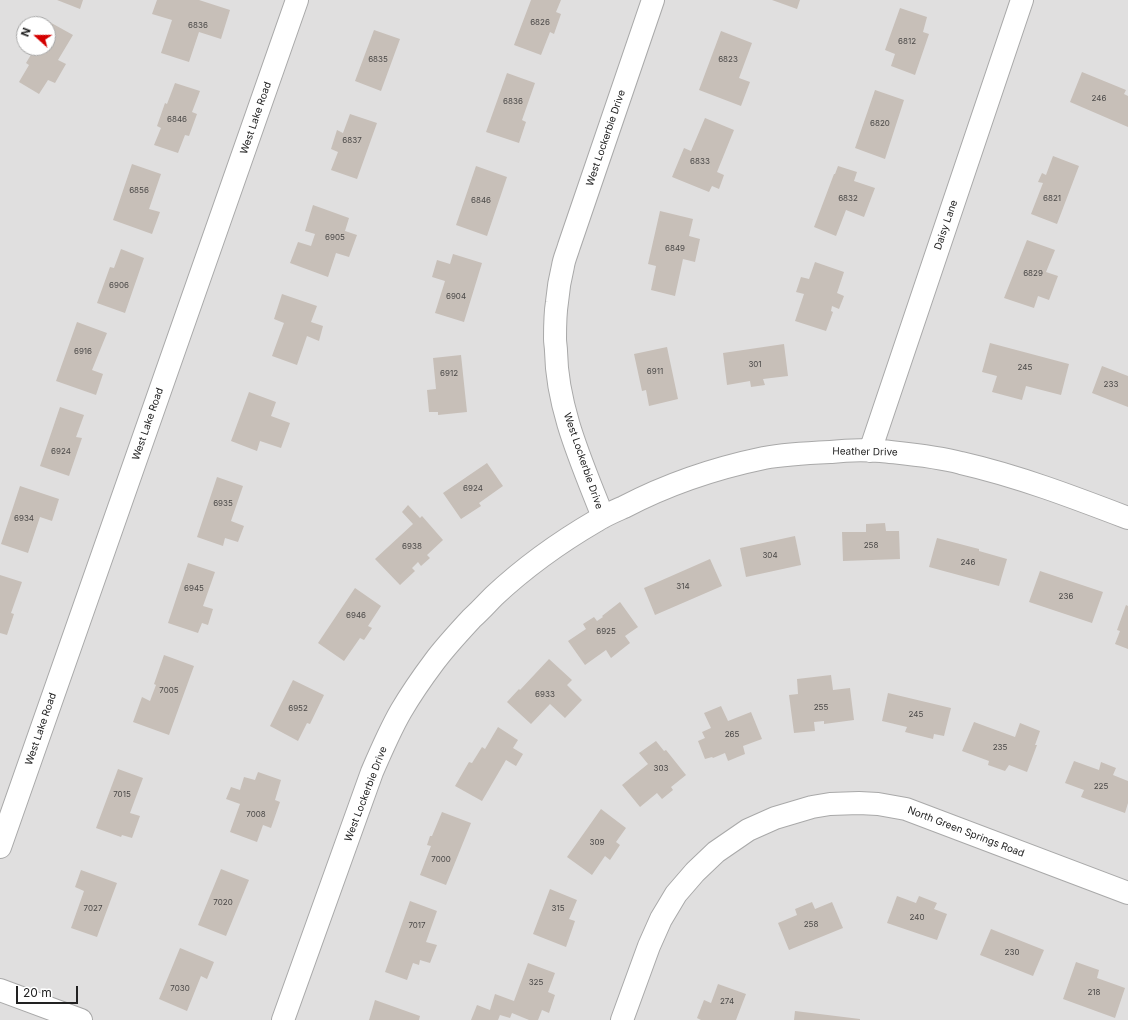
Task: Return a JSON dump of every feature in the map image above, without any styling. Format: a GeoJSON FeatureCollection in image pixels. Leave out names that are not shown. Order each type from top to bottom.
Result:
{"type":"FeatureCollection","features":[{"type":"Feature","properties":{"kind":"street","name":"West Lake Road"},"geometry":{"type":"LineString","coordinates":[[0,847],[297,0]]}},
{"type":"Feature","properties":{"kind":"street","name":"West Lockerbie Drive"},"geometry":{"type":"LineString","coordinates":[[283,1020],[379,754],[385,745],[396,719],[411,694],[434,662],[461,630],[493,597],[530,566],[603,517],[569,425],[560,388],[555,340],[557,302],[563,264],[567,256],[569,246],[653,0]]}},
{"type":"Feature","properties":{"kind":"street","name":"Daisy Lane"},"geometry":{"type":"LineString","coordinates":[[870,451],[1022,0]]}},
{"type":"Feature","properties":{"kind":"street","name":"Heather Drive"},"geometry":{"type":"LineString","coordinates":[[603,517],[664,488],[735,465],[766,458],[801,453],[870,451],[920,455],[959,462],[1045,487],[1128,518]]}},
{"type":"Feature","properties":{"kind":"street","name":"North Green Springs Road"},"geometry":{"type":"LineString","coordinates":[[622,1020],[653,937],[666,911],[681,889],[708,858],[732,840],[748,830],[793,812],[830,804],[849,803],[878,804],[906,809],[1128,893]]}},
{"type":"Feature","properties":{"kind":"street"},"geometry":{"type":"LineString","coordinates":[[0,990],[81,1020]]}},
{"type":"Feature","properties":{"kind":"shaded area"},"geometry":{"type":"Polygon","coordinates":[[[0,0],[1128,0],[1128,1020],[0,1020],[0,0]]]}},
{"type":"Feature","properties":{"kind":"building"},"geometry":{"type":"Polygon","coordinates":[[[57,0],[83,0],[80,9],[57,0]]]}},
{"type":"Feature","properties":{"kind":"building"},"geometry":{"type":"Polygon","coordinates":[[[157,0],[199,0],[230,10],[221,39],[199,32],[189,62],[161,53],[172,20],[152,14],[157,0]]]}},
{"type":"Feature","properties":{"kind":"building"},"geometry":{"type":"Polygon","coordinates":[[[531,0],[561,0],[556,12],[561,14],[554,34],[550,32],[541,55],[514,45],[531,0]]]}},
{"type":"Feature","properties":{"kind":"building"},"geometry":{"type":"Polygon","coordinates":[[[772,0],[800,0],[797,9],[772,0]]]}},
{"type":"Feature","properties":{"kind":"building"},"geometry":{"type":"Polygon","coordinates":[[[900,8],[927,17],[923,32],[929,34],[915,75],[891,66],[895,54],[885,50],[900,8]]]}},
{"type":"Feature","properties":{"kind":"building"},"geometry":{"type":"Polygon","coordinates":[[[56,26],[73,35],[58,60],[66,64],[55,83],[48,80],[39,94],[19,82],[29,65],[26,63],[30,56],[56,56],[56,26]]]}},
{"type":"Feature","properties":{"kind":"building"},"geometry":{"type":"Polygon","coordinates":[[[374,30],[400,39],[381,91],[355,81],[374,30]]]}},
{"type":"Feature","properties":{"kind":"building"},"geometry":{"type":"Polygon","coordinates":[[[721,31],[752,43],[739,78],[750,82],[741,106],[699,90],[721,31]]]}},
{"type":"Feature","properties":{"kind":"building"},"geometry":{"type":"Polygon","coordinates":[[[1082,72],[1126,90],[1124,94],[1128,96],[1128,127],[1070,102],[1082,72]]]}},
{"type":"Feature","properties":{"kind":"building"},"geometry":{"type":"Polygon","coordinates":[[[507,73],[535,83],[522,120],[526,122],[519,143],[486,132],[507,73]]]}},
{"type":"Feature","properties":{"kind":"building"},"geometry":{"type":"Polygon","coordinates":[[[175,83],[200,91],[192,112],[197,114],[189,136],[185,135],[178,153],[154,145],[161,128],[157,126],[165,103],[167,104],[175,83]]]}},
{"type":"Feature","properties":{"kind":"building"},"geometry":{"type":"Polygon","coordinates":[[[875,90],[904,100],[885,159],[855,148],[875,90]]]}},
{"type":"Feature","properties":{"kind":"building"},"geometry":{"type":"Polygon","coordinates":[[[350,114],[377,123],[357,179],[331,170],[338,152],[331,149],[337,130],[343,133],[350,114]]]}},
{"type":"Feature","properties":{"kind":"building"},"geometry":{"type":"Polygon","coordinates":[[[705,118],[734,130],[717,172],[724,175],[719,189],[712,186],[709,192],[672,177],[684,148],[691,151],[705,118]]]}},
{"type":"Feature","properties":{"kind":"building"},"geometry":{"type":"Polygon","coordinates":[[[1053,156],[1079,166],[1057,224],[1031,214],[1043,183],[1038,182],[1042,173],[1046,175],[1053,156]]]}},
{"type":"Feature","properties":{"kind":"building"},"geometry":{"type":"Polygon","coordinates":[[[132,164],[161,174],[149,209],[160,212],[152,234],[113,220],[132,164]]]}},
{"type":"Feature","properties":{"kind":"building"},"geometry":{"type":"Polygon","coordinates":[[[476,166],[507,177],[487,236],[456,225],[476,166]]]}},
{"type":"Feature","properties":{"kind":"building"},"geometry":{"type":"Polygon","coordinates":[[[838,166],[857,172],[854,181],[875,188],[864,217],[846,210],[836,236],[814,227],[838,166]]]}},
{"type":"Feature","properties":{"kind":"building"},"geometry":{"type":"Polygon","coordinates":[[[313,205],[349,218],[345,231],[357,235],[349,257],[336,253],[328,277],[290,263],[298,242],[311,246],[315,234],[305,231],[313,205]]]}},
{"type":"Feature","properties":{"kind":"building"},"geometry":{"type":"Polygon","coordinates":[[[660,211],[693,219],[689,236],[700,239],[695,262],[683,259],[675,296],[651,290],[656,266],[648,264],[660,211]]]}},
{"type":"Feature","properties":{"kind":"building"},"geometry":{"type":"Polygon","coordinates":[[[1027,240],[1055,250],[1046,272],[1058,276],[1049,300],[1038,296],[1034,308],[1004,298],[1027,240]]]}},
{"type":"Feature","properties":{"kind":"building"},"geometry":{"type":"Polygon","coordinates":[[[121,249],[144,258],[125,313],[97,303],[110,267],[114,268],[121,249]]]}},
{"type":"Feature","properties":{"kind":"building"},"geometry":{"type":"Polygon","coordinates":[[[453,254],[482,263],[464,322],[435,313],[445,281],[432,277],[437,260],[450,264],[453,254]]]}},
{"type":"Feature","properties":{"kind":"building"},"geometry":{"type":"Polygon","coordinates":[[[815,262],[844,272],[837,293],[844,296],[839,309],[832,306],[831,311],[833,312],[826,331],[795,321],[804,294],[796,292],[801,277],[809,279],[815,262]]]}},
{"type":"Feature","properties":{"kind":"building"},"geometry":{"type":"Polygon","coordinates":[[[282,294],[317,306],[311,322],[323,326],[319,341],[307,336],[297,365],[272,356],[284,323],[274,319],[282,294]]]}},
{"type":"Feature","properties":{"kind":"building"},"geometry":{"type":"Polygon","coordinates":[[[77,322],[107,333],[92,370],[103,374],[96,395],[56,381],[77,322]]]}},
{"type":"Feature","properties":{"kind":"building"},"geometry":{"type":"Polygon","coordinates":[[[990,343],[1069,364],[1061,395],[1026,386],[1022,400],[992,392],[997,376],[982,372],[990,343]]]}},
{"type":"Feature","properties":{"kind":"building"},"geometry":{"type":"Polygon","coordinates":[[[784,344],[788,376],[763,379],[765,385],[751,387],[750,381],[727,385],[723,353],[784,344]]]}},
{"type":"Feature","properties":{"kind":"building"},"geometry":{"type":"Polygon","coordinates":[[[667,347],[678,399],[649,406],[646,390],[642,391],[634,354],[667,347]]]}},
{"type":"Feature","properties":{"kind":"building"},"geometry":{"type":"Polygon","coordinates":[[[461,355],[467,412],[438,415],[438,412],[429,412],[427,390],[436,389],[433,358],[461,355]]]}},
{"type":"Feature","properties":{"kind":"building"},"geometry":{"type":"Polygon","coordinates":[[[1102,366],[1128,376],[1128,407],[1092,393],[1102,366]]]}},
{"type":"Feature","properties":{"kind":"building"},"geometry":{"type":"Polygon","coordinates":[[[249,392],[276,402],[271,416],[290,423],[281,448],[260,441],[257,451],[231,441],[249,392]]]}},
{"type":"Feature","properties":{"kind":"building"},"geometry":{"type":"Polygon","coordinates":[[[60,407],[84,415],[76,437],[82,438],[69,476],[40,466],[60,407]]]}},
{"type":"Feature","properties":{"kind":"building"},"geometry":{"type":"Polygon","coordinates":[[[487,463],[503,486],[479,503],[481,506],[461,519],[443,493],[487,463]]]}},
{"type":"Feature","properties":{"kind":"building"},"geometry":{"type":"Polygon","coordinates":[[[217,477],[243,486],[231,521],[244,526],[238,542],[225,538],[223,546],[197,537],[217,477]]]}},
{"type":"Feature","properties":{"kind":"building"},"geometry":{"type":"Polygon","coordinates":[[[20,486],[59,499],[52,521],[40,517],[28,553],[1,544],[20,486]]]}},
{"type":"Feature","properties":{"kind":"building"},"geometry":{"type":"Polygon","coordinates":[[[408,505],[420,518],[422,516],[443,540],[427,555],[430,558],[421,566],[418,562],[412,568],[415,571],[400,585],[375,559],[413,524],[402,512],[408,505]]]}},
{"type":"Feature","properties":{"kind":"building"},"geometry":{"type":"Polygon","coordinates":[[[885,523],[886,531],[899,531],[900,559],[843,561],[842,532],[866,532],[866,524],[885,523]]]}},
{"type":"Feature","properties":{"kind":"building"},"geometry":{"type":"Polygon","coordinates":[[[795,536],[801,565],[746,577],[740,548],[795,536]]]}},
{"type":"Feature","properties":{"kind":"building"},"geometry":{"type":"Polygon","coordinates":[[[937,538],[979,549],[979,551],[1007,559],[999,586],[929,567],[937,538]]]}},
{"type":"Feature","properties":{"kind":"building"},"geometry":{"type":"Polygon","coordinates":[[[710,559],[722,586],[655,615],[644,588],[710,559]]]}},
{"type":"Feature","properties":{"kind":"building"},"geometry":{"type":"Polygon","coordinates":[[[188,563],[215,572],[203,606],[213,609],[208,625],[202,623],[198,633],[168,623],[188,563]]]}},
{"type":"Feature","properties":{"kind":"building"},"geometry":{"type":"Polygon","coordinates":[[[1040,571],[1103,592],[1092,623],[1029,602],[1040,571]]]}},
{"type":"Feature","properties":{"kind":"building"},"geometry":{"type":"Polygon","coordinates":[[[0,575],[22,582],[11,613],[14,614],[7,635],[0,633],[0,575]]]}},
{"type":"Feature","properties":{"kind":"building"},"geometry":{"type":"Polygon","coordinates":[[[355,588],[381,606],[368,626],[372,628],[364,640],[360,638],[344,661],[318,643],[355,588]]]}},
{"type":"Feature","properties":{"kind":"building"},"geometry":{"type":"Polygon","coordinates":[[[620,602],[638,627],[625,636],[630,643],[611,658],[606,650],[585,665],[568,641],[586,629],[583,624],[594,617],[597,621],[620,602]]]}},
{"type":"Feature","properties":{"kind":"building"},"geometry":{"type":"Polygon","coordinates":[[[1126,605],[1128,606],[1128,649],[1115,644],[1120,631],[1117,630],[1126,605]]]}},
{"type":"Feature","properties":{"kind":"building"},"geometry":{"type":"Polygon","coordinates":[[[164,655],[194,666],[169,735],[133,722],[142,697],[150,701],[164,655]]]}},
{"type":"Feature","properties":{"kind":"building"},"geometry":{"type":"Polygon","coordinates":[[[549,659],[572,680],[567,685],[582,700],[565,718],[550,704],[531,724],[507,702],[549,659]]]}},
{"type":"Feature","properties":{"kind":"building"},"geometry":{"type":"Polygon","coordinates":[[[831,675],[833,690],[850,688],[854,720],[824,724],[824,721],[814,722],[815,731],[794,733],[789,695],[798,694],[797,679],[831,675]]]}},
{"type":"Feature","properties":{"kind":"building"},"geometry":{"type":"Polygon","coordinates":[[[293,680],[324,695],[310,724],[307,723],[298,741],[270,726],[293,680]]]}},
{"type":"Feature","properties":{"kind":"building"},"geometry":{"type":"Polygon","coordinates":[[[888,693],[951,708],[944,736],[934,734],[933,739],[905,732],[907,727],[882,721],[888,693]]]}},
{"type":"Feature","properties":{"kind":"building"},"geometry":{"type":"Polygon","coordinates":[[[721,706],[728,721],[751,712],[762,739],[743,746],[745,754],[728,761],[725,753],[713,758],[705,759],[698,741],[705,738],[702,732],[711,728],[704,713],[721,706]]]}},
{"type":"Feature","properties":{"kind":"building"},"geometry":{"type":"Polygon","coordinates":[[[974,722],[1015,737],[1020,723],[1040,731],[1035,745],[1037,745],[1027,772],[1009,765],[1005,771],[988,765],[989,761],[962,751],[974,722]]]}},
{"type":"Feature","properties":{"kind":"building"},"geometry":{"type":"Polygon","coordinates":[[[498,727],[518,740],[513,748],[523,754],[516,766],[506,760],[482,801],[455,786],[469,762],[472,763],[482,747],[485,749],[498,727]]]}},
{"type":"Feature","properties":{"kind":"building"},"geometry":{"type":"Polygon","coordinates":[[[656,741],[664,751],[666,750],[686,775],[671,787],[673,790],[662,799],[657,793],[640,807],[622,785],[648,764],[639,753],[656,741]]]}},
{"type":"Feature","properties":{"kind":"building"},"geometry":{"type":"Polygon","coordinates":[[[1074,761],[1099,770],[1101,762],[1116,768],[1113,775],[1128,781],[1128,803],[1125,813],[1081,797],[1084,790],[1065,783],[1074,761]]]}},
{"type":"Feature","properties":{"kind":"building"},"geometry":{"type":"Polygon","coordinates":[[[118,769],[143,778],[130,813],[140,816],[132,838],[122,835],[121,837],[96,828],[118,769]]]}},
{"type":"Feature","properties":{"kind":"building"},"geometry":{"type":"Polygon","coordinates":[[[258,772],[281,780],[275,800],[280,802],[271,828],[263,825],[257,842],[230,832],[240,804],[226,799],[231,787],[240,790],[244,777],[255,780],[258,772]]]}},
{"type":"Feature","properties":{"kind":"building"},"geometry":{"type":"Polygon","coordinates":[[[601,809],[626,828],[616,842],[620,845],[610,860],[605,856],[592,875],[567,857],[601,809]]]}},
{"type":"Feature","properties":{"kind":"building"},"geometry":{"type":"Polygon","coordinates":[[[442,812],[471,823],[446,885],[420,875],[431,846],[427,845],[430,836],[432,836],[442,812]]]}},
{"type":"Feature","properties":{"kind":"building"},"geometry":{"type":"Polygon","coordinates":[[[221,869],[249,880],[226,936],[198,925],[221,869]]]}},
{"type":"Feature","properties":{"kind":"building"},"geometry":{"type":"Polygon","coordinates":[[[81,870],[117,883],[97,937],[71,928],[84,891],[75,887],[81,870]]]}},
{"type":"Feature","properties":{"kind":"building"},"geometry":{"type":"Polygon","coordinates":[[[550,889],[577,900],[569,919],[575,921],[566,947],[533,934],[550,889]]]}},
{"type":"Feature","properties":{"kind":"building"},"geometry":{"type":"Polygon","coordinates":[[[897,896],[916,903],[919,896],[937,903],[934,909],[947,914],[937,940],[887,923],[897,896]]]}},
{"type":"Feature","properties":{"kind":"building"},"geometry":{"type":"Polygon","coordinates":[[[410,901],[437,911],[426,942],[437,945],[430,963],[420,960],[419,965],[413,963],[407,980],[385,972],[410,901]]]}},
{"type":"Feature","properties":{"kind":"building"},"geometry":{"type":"Polygon","coordinates":[[[812,902],[815,909],[832,902],[843,928],[789,950],[778,923],[797,915],[795,909],[812,902]]]}},
{"type":"Feature","properties":{"kind":"building"},"geometry":{"type":"Polygon","coordinates":[[[991,929],[1044,950],[1033,976],[980,955],[991,929]]]}},
{"type":"Feature","properties":{"kind":"building"},"geometry":{"type":"Polygon","coordinates":[[[180,948],[214,962],[207,979],[201,976],[187,1011],[159,999],[180,948]]]}},
{"type":"Feature","properties":{"kind":"building"},"geometry":{"type":"Polygon","coordinates":[[[1076,962],[1099,970],[1097,978],[1125,988],[1115,1018],[1063,999],[1076,962]]]}},
{"type":"Feature","properties":{"kind":"building"},"geometry":{"type":"Polygon","coordinates":[[[528,963],[555,973],[548,992],[555,995],[549,1013],[542,1010],[538,1020],[529,1020],[512,1013],[510,1018],[500,1015],[498,1020],[471,1020],[477,1005],[490,1010],[495,994],[514,1001],[528,963]]]}},
{"type":"Feature","properties":{"kind":"building"},"geometry":{"type":"Polygon","coordinates":[[[718,984],[746,994],[736,1020],[701,1020],[697,1018],[704,1000],[711,1003],[718,984]]]}},
{"type":"Feature","properties":{"kind":"building"},"geometry":{"type":"Polygon","coordinates":[[[375,1000],[420,1016],[419,1020],[369,1020],[375,1000]]]}},
{"type":"Feature","properties":{"kind":"building"},"geometry":{"type":"Polygon","coordinates":[[[795,1011],[860,1019],[860,1020],[794,1020],[795,1011]]]}}]}
